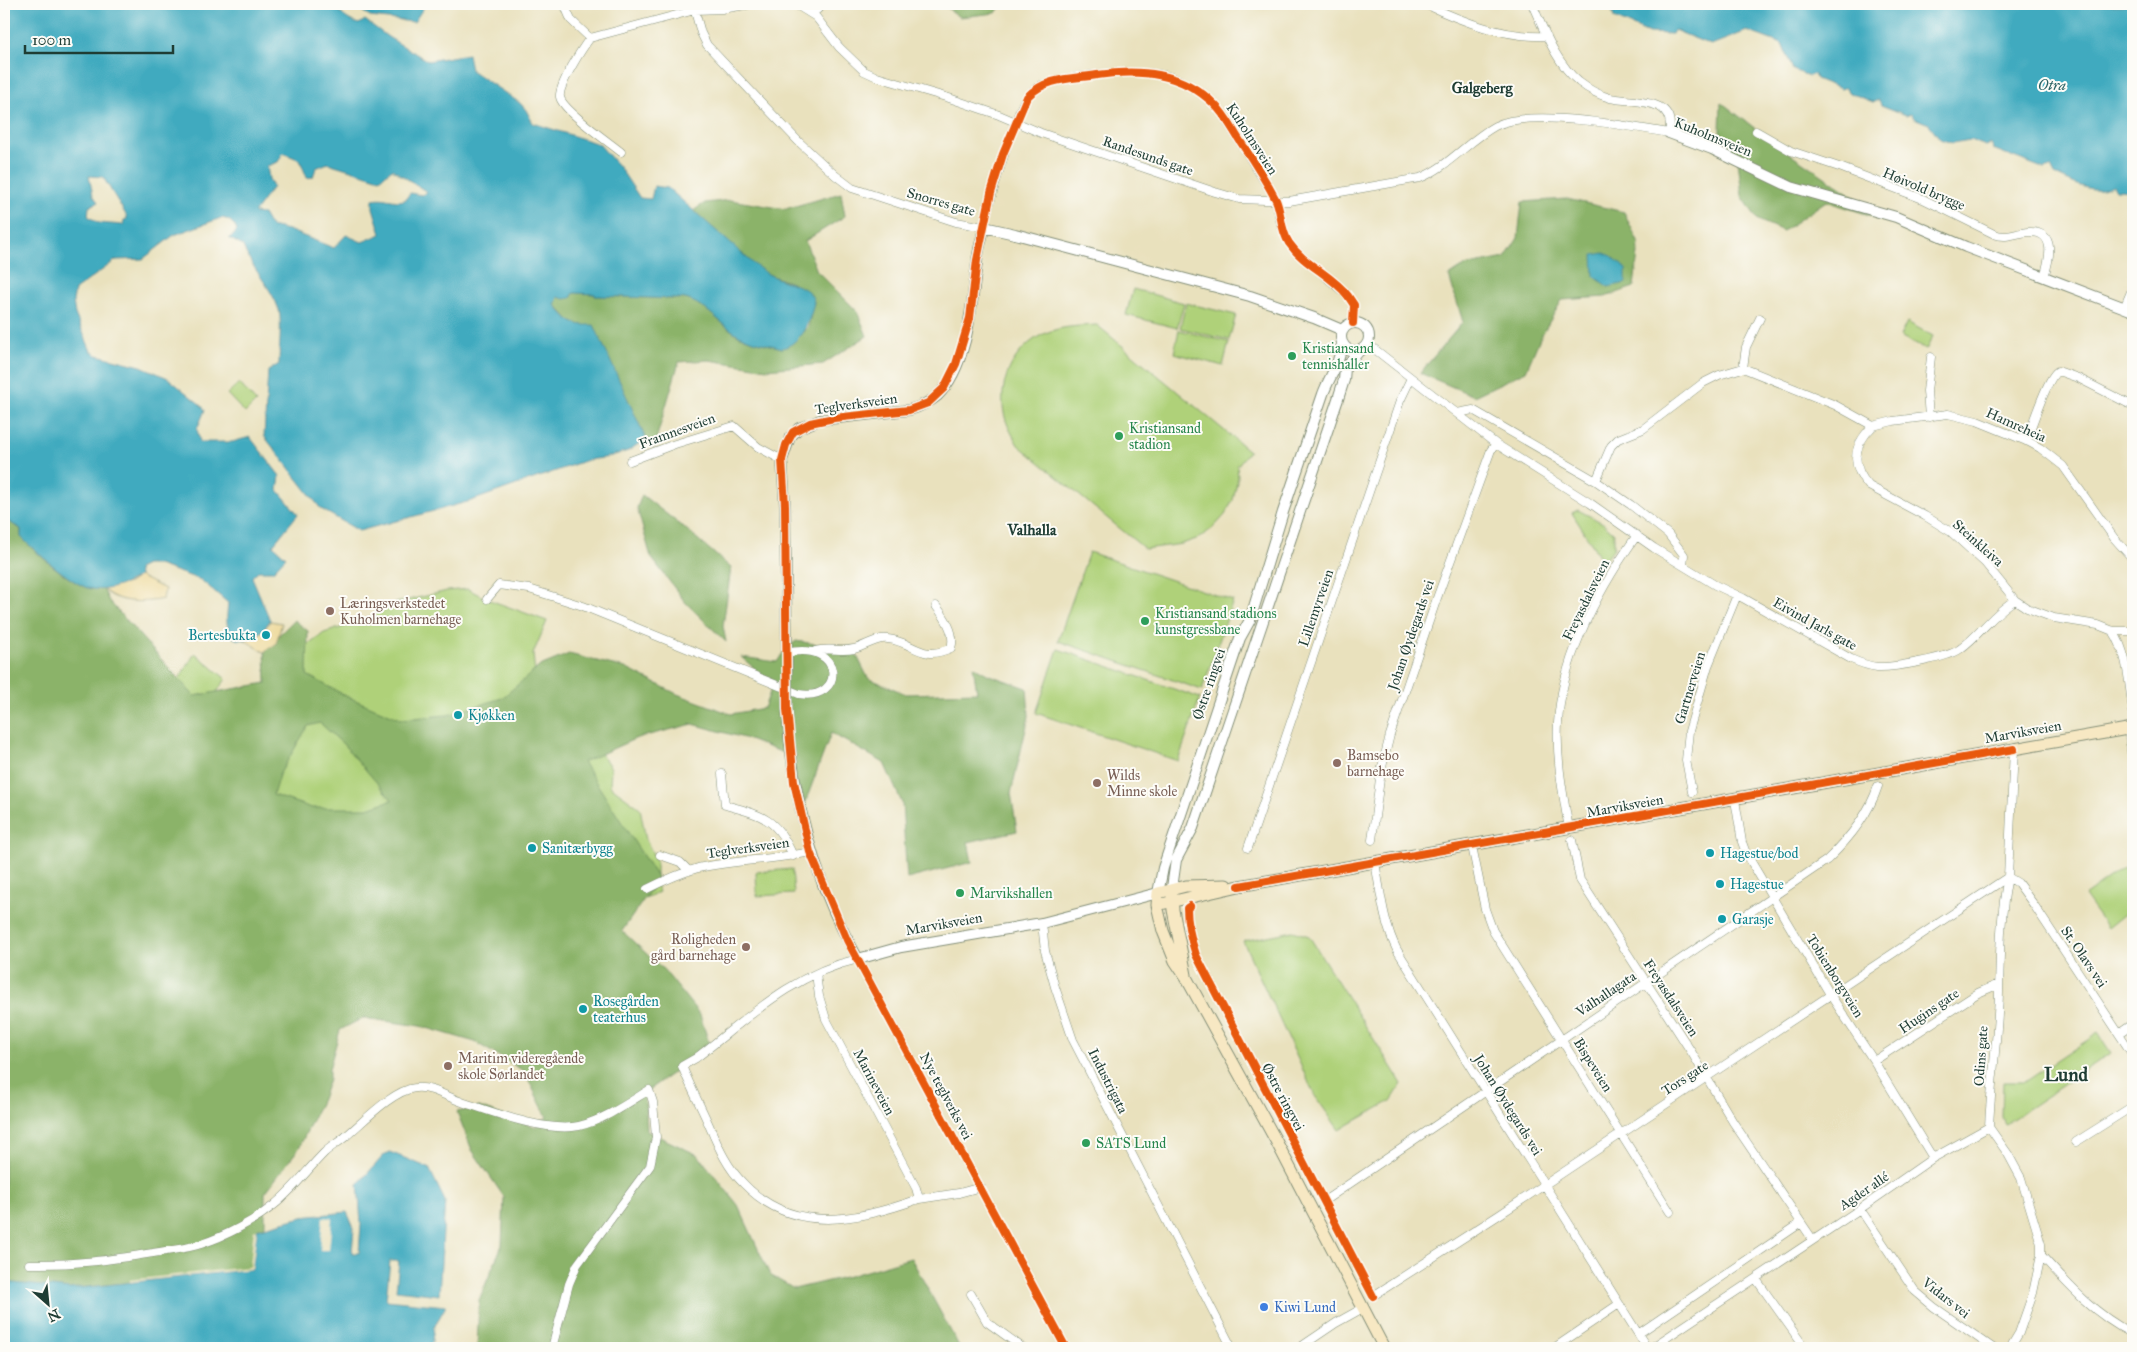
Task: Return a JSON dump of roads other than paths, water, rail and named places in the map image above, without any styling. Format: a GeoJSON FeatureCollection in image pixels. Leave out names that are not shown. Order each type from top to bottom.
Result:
{"type":"FeatureCollection","features":[{"type":"Feature","properties":{"kind":"main road","name":"Marviksveien"},"geometry":{"type":"LineString","coordinates":[[1157,905],[1239,886],[1472,846],[1571,834],[1735,800],[2131,729]]}},
{"type":"Feature","properties":{"kind":"main road","name":"Marviksveien"},"geometry":{"type":"LineString","coordinates":[[1158,893],[1186,886],[1239,886]]}},
{"type":"Feature","properties":{"kind":"main road","name":"Østre ringvei"},"geometry":{"type":"LineString","coordinates":[[1172,888],[1172,902],[1187,979]]}},
{"type":"Feature","properties":{"kind":"main road","name":"Østre ringvei"},"geometry":{"type":"LineString","coordinates":[[1158,893],[1157,905],[1168,948],[1276,1139],[1384,1348]]}},
{"type":"Feature","properties":{"kind":"street"},"geometry":{"type":"LineString","coordinates":[[564,4],[571,20],[590,38]]}},
{"type":"Feature","properties":{"kind":"street"},"geometry":{"type":"LineString","coordinates":[[621,152],[569,110],[560,98],[560,92],[574,63],[590,38],[694,7],[722,9],[752,4]]}},
{"type":"Feature","properties":{"kind":"street"},"geometry":{"type":"LineString","coordinates":[[795,4],[812,14],[839,47],[864,71],[877,77],[949,98],[1016,121]]}},
{"type":"Feature","properties":{"kind":"street"},"geometry":{"type":"LineString","coordinates":[[812,14],[824,4]]}},
{"type":"Feature","properties":{"kind":"street"},"geometry":{"type":"LineString","coordinates":[[1425,4],[1483,28],[1537,37],[1547,36]]}},
{"type":"Feature","properties":{"kind":"street"},"geometry":{"type":"LineString","coordinates":[[1532,4],[1547,36],[1565,66],[1579,82],[1588,89],[1609,98],[1654,103],[1667,115],[1670,122],[1670,133]]}},
{"type":"Feature","properties":{"kind":"street","name":"Snorres gate"},"geometry":{"type":"LineString","coordinates":[[694,7],[701,33],[707,45],[798,140],[835,175],[852,188],[956,222],[1014,234],[1250,296],[1314,318],[1342,330]]}},
{"type":"Feature","properties":{"kind":"street","name":"Kuholmsveien"},"geometry":{"type":"LineString","coordinates":[[1016,121],[1027,97],[1034,90],[1048,82],[1105,74],[1164,74],[1193,88],[1214,104],[1251,158],[1276,200],[1286,238],[1296,252],[1348,296],[1354,304],[1353,323]]}},
{"type":"Feature","properties":{"kind":"street","name":"Kuholmsveien"},"geometry":{"type":"LineString","coordinates":[[1276,200],[1289,201],[1420,178],[1431,174],[1473,140],[1496,126],[1521,119],[1594,122],[1670,133],[1712,148],[1791,187],[1896,217],[1966,247],[2129,310]]}},
{"type":"Feature","properties":{"kind":"street","name":"Teglverksveien"},"geometry":{"type":"LineString","coordinates":[[647,889],[689,871],[810,852],[793,773],[787,709],[785,505],[782,460],[786,445],[793,432],[810,423],[834,418],[909,410],[928,403],[940,392],[956,364],[970,318],[977,260],[993,186],[1016,121]]}},
{"type":"Feature","properties":{"kind":"street","name":"Randesunds gate"},"geometry":{"type":"LineString","coordinates":[[1016,121],[1041,132],[1231,197],[1247,200],[1276,200]]}},
{"type":"Feature","properties":{"kind":"street","name":"Høivold brygge"},"geometry":{"type":"LineString","coordinates":[[1756,132],[1791,151],[1923,199],[1994,234],[2007,237],[2028,232],[2039,234],[2047,241],[2050,250],[2044,277]]}},
{"type":"Feature","properties":{"kind":"street"},"geometry":{"type":"LineString","coordinates":[[2129,310],[2133,287]]}},
{"type":"Feature","properties":{"kind":"street"},"geometry":{"type":"LineString","coordinates":[[1743,368],[1746,347],[1760,318]]}},
{"type":"Feature","properties":{"kind":"street"},"geometry":{"type":"LineString","coordinates":[[1353,323],[1363,325],[1369,334],[1364,348],[1350,351],[1342,343],[1342,330],[1353,323]]}},
{"type":"Feature","properties":{"kind":"street","name":"Østre ringvei"},"geometry":{"type":"LineString","coordinates":[[1158,893],[1163,868],[1240,638],[1250,620],[1283,512],[1317,412],[1328,382],[1337,366],[1342,343]]}},
{"type":"Feature","properties":{"kind":"street","name":"Eivind Jarls gate"},"geometry":{"type":"LineString","coordinates":[[1364,348],[1411,378],[1496,444],[1590,503],[1683,565],[1865,665],[1879,667],[1945,656],[1959,650],[1990,620],[2015,600]]}},
{"type":"Feature","properties":{"kind":"street","name":"Østre ringvei"},"geometry":{"type":"LineString","coordinates":[[1172,888],[1176,860],[1196,818],[1338,400],[1344,380],[1345,368],[1364,348]]}},
{"type":"Feature","properties":{"kind":"street"},"geometry":{"type":"LineString","coordinates":[[1929,416],[1927,391],[1931,357]]}},
{"type":"Feature","properties":{"kind":"street"},"geometry":{"type":"LineString","coordinates":[[1596,481],[1611,446],[1618,439],[1643,429],[1703,383],[1718,375],[1743,368],[1835,405],[1873,426]]}},
{"type":"Feature","properties":{"kind":"street"},"geometry":{"type":"LineString","coordinates":[[2026,442],[2047,383],[2054,373],[2058,371],[2078,378],[2133,406]]}},
{"type":"Feature","properties":{"kind":"street","name":"Lillemyrveien"},"geometry":{"type":"LineString","coordinates":[[1248,848],[1394,418],[1411,378]]}},
{"type":"Feature","properties":{"kind":"street"},"geometry":{"type":"LineString","coordinates":[[1457,413],[1473,410],[1596,481],[1668,534],[1684,555],[1683,565]]}},
{"type":"Feature","properties":{"kind":"street","name":"Hamreheia"},"geometry":{"type":"LineString","coordinates":[[1873,426],[1892,420],[1948,414],[1961,416],[2040,448],[2063,466],[2114,538],[2133,558]]}},
{"type":"Feature","properties":{"kind":"street","name":"Framnesveien"},"geometry":{"type":"LineString","coordinates":[[630,461],[675,444],[734,426],[758,447],[782,460]]}},
{"type":"Feature","properties":{"kind":"street","name":"Steinkleiva"},"geometry":{"type":"LineString","coordinates":[[1873,426],[1865,434],[1855,461],[1862,479],[1878,492],[1926,516],[1951,532],[1985,563],[2015,600],[2042,614],[2098,625],[2113,631],[2133,631]]}},
{"type":"Feature","properties":{"kind":"street","name":"Johan Øydegards vei"},"geometry":{"type":"LineString","coordinates":[[1372,840],[1381,771],[1390,735],[1458,540],[1491,450],[1496,444]]}},
{"type":"Feature","properties":{"kind":"street","name":"Freyasdalsveien"},"geometry":{"type":"LineString","coordinates":[[1637,535],[1617,563],[1598,596],[1581,633],[1563,688],[1558,723],[1558,756],[1580,880],[1707,1078],[1733,1122],[1813,1240]]}},
{"type":"Feature","properties":{"kind":"street"},"geometry":{"type":"LineString","coordinates":[[487,599],[498,585],[522,588],[559,598],[601,613],[799,694],[809,696],[819,694],[826,689],[833,672],[830,662],[815,651]]}},
{"type":"Feature","properties":{"kind":"street","name":"Gartnerveien"},"geometry":{"type":"LineString","coordinates":[[1692,792],[1686,760],[1689,732],[1708,666],[1737,594]]}},
{"type":"Feature","properties":{"kind":"street"},"geometry":{"type":"LineString","coordinates":[[786,653],[823,649],[842,651],[865,646],[885,638],[934,654],[951,648],[952,640],[949,629],[936,606]]}},
{"type":"Feature","properties":{"kind":"street"},"geometry":{"type":"LineString","coordinates":[[2113,631],[2120,640],[2123,650],[2133,711]]}},
{"type":"Feature","properties":{"kind":"street"},"geometry":{"type":"LineString","coordinates":[[2131,729],[2133,765]]}},
{"type":"Feature","properties":{"kind":"street","name":"Odins gate"},"geometry":{"type":"LineString","coordinates":[[1989,1127],[2004,897],[2008,877],[2014,749]]}},
{"type":"Feature","properties":{"kind":"street"},"geometry":{"type":"LineString","coordinates":[[722,774],[725,805],[758,815],[772,823],[781,832],[792,856]]}},
{"type":"Feature","properties":{"kind":"street","name":"Valhallagata"},"geometry":{"type":"LineString","coordinates":[[1324,1202],[1827,860],[1872,804],[1878,786]]}},
{"type":"Feature","properties":{"kind":"street","name":"Tobienborgveien"},"geometry":{"type":"LineString","coordinates":[[1735,800],[1742,842],[1772,898],[1933,1158]]}},
{"type":"Feature","properties":{"kind":"street","name":"Bispeveien"},"geometry":{"type":"LineString","coordinates":[[1472,846],[1488,921],[1620,1135],[1670,1212]]}},
{"type":"Feature","properties":{"kind":"street","name":"Nye teglverks vei"},"geometry":{"type":"LineString","coordinates":[[810,852],[847,940],[1066,1348]]}},
{"type":"Feature","properties":{"kind":"street"},"geometry":{"type":"LineString","coordinates":[[660,855],[680,862],[689,871]]}},
{"type":"Feature","properties":{"kind":"street","name":"Johan Øydegards vei"},"geometry":{"type":"LineString","coordinates":[[1375,863],[1384,913],[1392,941],[1647,1348]]}},
{"type":"Feature","properties":{"kind":"street","name":"Tors gate"},"geometry":{"type":"LineString","coordinates":[[1373,1296],[1707,1078],[2008,877]]}},
{"type":"Feature","properties":{"kind":"street","name":"St. Olavs vei"},"geometry":{"type":"LineString","coordinates":[[2008,877],[2018,883],[2029,898],[2133,1055]]}},
{"type":"Feature","properties":{"kind":"street","name":"Marviksveien"},"geometry":{"type":"LineString","coordinates":[[920,1199],[886,1210],[836,1219],[800,1217],[784,1211],[755,1195],[742,1183],[723,1155],[682,1066],[696,1058],[792,984],[837,964],[902,947],[1042,923],[1158,893]]}},
{"type":"Feature","properties":{"kind":"street","name":"Industrigata"},"geometry":{"type":"LineString","coordinates":[[1042,923],[1054,988],[1073,1040],[1232,1348]]}},
{"type":"Feature","properties":{"kind":"street","name":"Marineveien"},"geometry":{"type":"LineString","coordinates":[[816,974],[819,996],[826,1019],[916,1188],[920,1199]]}},
{"type":"Feature","properties":{"kind":"street","name":"Hugins gate"},"geometry":{"type":"LineString","coordinates":[[1874,1061],[1978,993],[1998,984]]}},
{"type":"Feature","properties":{"kind":"street"},"geometry":{"type":"LineString","coordinates":[[2120,1033],[2133,1024]]}},
{"type":"Feature","properties":{"kind":"street"},"geometry":{"type":"LineString","coordinates":[[29,1264],[86,1263],[191,1247],[213,1239],[272,1206],[294,1186],[325,1151],[383,1105],[405,1091],[416,1087],[432,1090],[458,1101],[516,1118],[551,1126],[567,1127],[579,1126],[596,1119],[649,1090],[653,1102],[656,1137],[650,1166],[577,1265],[569,1284],[552,1348]]}},
{"type":"Feature","properties":{"kind":"street"},"geometry":{"type":"LineString","coordinates":[[2076,1142],[2133,1106]]}},
{"type":"Feature","properties":{"kind":"street"},"geometry":{"type":"LineString","coordinates":[[1989,1127],[2008,1154],[2024,1184],[2041,1244],[2041,1255],[2033,1293],[2024,1319],[2010,1348]]}},
{"type":"Feature","properties":{"kind":"street","name":"Agder allé"},"geometry":{"type":"LineString","coordinates":[[1652,1348],[1933,1158],[1989,1127]]}},
{"type":"Feature","properties":{"kind":"street"},"geometry":{"type":"LineString","coordinates":[[920,1199],[959,1193],[981,1187]]}},
{"type":"Feature","properties":{"kind":"street","name":"Vidars vei"},"geometry":{"type":"LineString","coordinates":[[1860,1209],[1915,1291],[1934,1307],[1993,1348]]}},
{"type":"Feature","properties":{"kind":"street"},"geometry":{"type":"LineString","coordinates":[[1638,1334],[1801,1223]]}},
{"type":"Feature","properties":{"kind":"street"},"geometry":{"type":"LineString","coordinates":[[2041,1255],[2067,1285],[2089,1306],[2133,1334]]}},
{"type":"Feature","properties":{"kind":"street"},"geometry":{"type":"LineString","coordinates":[[1756,1279],[1805,1348]]}},
{"type":"Feature","properties":{"kind":"street"},"geometry":{"type":"LineString","coordinates":[[971,1294],[987,1322],[1023,1348]]}},
{"type":"Feature","properties":{"kind":"street"},"geometry":{"type":"LineString","coordinates":[[1554,1348],[1619,1304]]}},
{"type":"Feature","properties":{"kind":"street"},"geometry":{"type":"LineString","coordinates":[[1299,1348],[1336,1323],[1363,1308]]}},
{"type":"Feature","properties":{"kind":"water"},"geometry":{"type":"Polygon","coordinates":[[[4,4],[334,4],[348,19],[359,24],[365,20],[388,37],[428,61],[468,54],[471,70],[520,103],[533,123],[599,144],[620,168],[640,198],[651,199],[654,186],[668,188],[755,265],[773,276],[805,289],[809,292],[814,302],[808,323],[800,336],[789,346],[782,348],[741,336],[701,306],[684,299],[595,296],[595,294],[574,293],[571,298],[564,299],[558,297],[555,305],[567,319],[580,325],[594,325],[646,439],[628,451],[604,458],[587,460],[471,501],[359,531],[321,509],[264,436],[268,371],[279,364],[280,315],[271,293],[243,246],[229,238],[237,230],[230,221],[221,218],[174,235],[143,259],[116,260],[75,290],[73,301],[75,314],[91,351],[97,355],[141,366],[168,378],[205,410],[197,429],[200,442],[232,442],[250,437],[280,476],[278,490],[298,514],[273,545],[286,557],[273,571],[258,571],[252,577],[270,620],[266,626],[260,633],[247,639],[234,638],[227,624],[228,603],[201,580],[158,565],[146,565],[138,569],[139,576],[115,587],[101,590],[88,588],[72,580],[53,566],[21,537],[21,529],[4,519],[4,4]],[[283,153],[278,162],[267,166],[269,179],[273,187],[254,213],[263,214],[270,226],[288,230],[334,248],[346,235],[362,242],[381,234],[373,208],[373,199],[382,198],[400,201],[405,200],[410,193],[422,195],[427,192],[392,169],[380,179],[328,163],[316,168],[313,177],[307,178],[300,160],[283,153]],[[89,176],[93,195],[98,202],[89,207],[88,216],[99,223],[123,225],[124,220],[127,219],[126,215],[103,177],[89,176]]]}},
{"type":"Feature","properties":{"kind":"water"},"geometry":{"type":"Polygon","coordinates":[[[353,4],[426,4],[414,22],[370,17],[353,4]]]}},
{"type":"Feature","properties":{"kind":"water","name":"Otra"},"geometry":{"type":"Polygon","coordinates":[[[1611,4],[2133,5],[2133,191],[2116,190],[2113,185],[2106,188],[2091,189],[2055,175],[2051,167],[2045,169],[1993,149],[1991,144],[1986,146],[1970,140],[1952,143],[1940,139],[1929,124],[1914,118],[1911,113],[1906,115],[1881,105],[1879,100],[1873,102],[1848,92],[1846,87],[1841,89],[1816,79],[1814,74],[1809,76],[1793,70],[1782,44],[1747,31],[1711,45],[1674,30],[1672,34],[1649,33],[1614,18],[1611,4]]]}},
{"type":"Feature","properties":{"kind":"water"},"geometry":{"type":"Polygon","coordinates":[[[1604,253],[1612,256],[1626,269],[1626,283],[1608,287],[1594,276],[1593,255],[1604,253]]]}},
{"type":"Feature","properties":{"kind":"water"},"geometry":{"type":"Polygon","coordinates":[[[390,1152],[429,1168],[445,1201],[439,1295],[396,1290],[399,1261],[390,1261],[386,1300],[446,1306],[434,1327],[431,1348],[4,1348],[4,1282],[70,1289],[252,1269],[257,1229],[302,1217],[347,1212],[354,1228],[352,1253],[359,1253],[361,1224],[358,1184],[384,1155],[390,1152]]]}},
{"type":"Feature","properties":{"kind":"place","name":"Kristiansand tennishaller"},"geometry":{"type":"Point","coordinates":[1292,356]}},
{"type":"Feature","properties":{"kind":"place","name":"Kristiansand stadion"},"geometry":{"type":"Point","coordinates":[1119,436]}},
{"type":"Feature","properties":{"kind":"place","name":"Læringsverkstedet Kuholmen barnehage"},"geometry":{"type":"Point","coordinates":[330,611]}},
{"type":"Feature","properties":{"kind":"place","name":"Kristiansand stadions kunstgressbane"},"geometry":{"type":"Point","coordinates":[1145,621]}},
{"type":"Feature","properties":{"kind":"place","name":"Bertesbukta"},"geometry":{"type":"Point","coordinates":[266,635]}},
{"type":"Feature","properties":{"kind":"place","name":"Kjøkken"},"geometry":{"type":"Point","coordinates":[458,715]}},
{"type":"Feature","properties":{"kind":"place","name":"Bamsebo barnehage"},"geometry":{"type":"Point","coordinates":[1337,763]}},
{"type":"Feature","properties":{"kind":"place","name":"Wilds Minne skole"},"geometry":{"type":"Point","coordinates":[1097,783]}},
{"type":"Feature","properties":{"kind":"place","name":"Sanitærbygg"},"geometry":{"type":"Point","coordinates":[532,848]}},
{"type":"Feature","properties":{"kind":"place","name":"Hagestue/bod"},"geometry":{"type":"Point","coordinates":[1710,853]}},
{"type":"Feature","properties":{"kind":"place","name":"Hagestue"},"geometry":{"type":"Point","coordinates":[1720,884]}},
{"type":"Feature","properties":{"kind":"place","name":"Marvikshallen"},"geometry":{"type":"Point","coordinates":[960,893]}},
{"type":"Feature","properties":{"kind":"place","name":"Garasje"},"geometry":{"type":"Point","coordinates":[1722,919]}},
{"type":"Feature","properties":{"kind":"place","name":"Roligheden gård barnehage"},"geometry":{"type":"Point","coordinates":[746,947]}},
{"type":"Feature","properties":{"kind":"place","name":"Rosegården teaterhus"},"geometry":{"type":"Point","coordinates":[583,1009]}},
{"type":"Feature","properties":{"kind":"place","name":"Maritim videregående skole Sørlandet"},"geometry":{"type":"Point","coordinates":[448,1066]}},
{"type":"Feature","properties":{"kind":"place","name":"SATS Lund"},"geometry":{"type":"Point","coordinates":[1086,1143]}},
{"type":"Feature","properties":{"kind":"place","name":"Kiwi Lund"},"geometry":{"type":"Point","coordinates":[1264,1307]}},
{"type":"Feature","properties":{"kind":"district","name":"Galgeberg"},"geometry":{"type":"Point","coordinates":[1482,88]}},
{"type":"Feature","properties":{"kind":"district","name":"Valhalla"},"geometry":{"type":"Point","coordinates":[1032,530]}},
{"type":"Feature","properties":{"kind":"district","name":"Lund"},"geometry":{"type":"Point","coordinates":[2066,1074]}}]}
